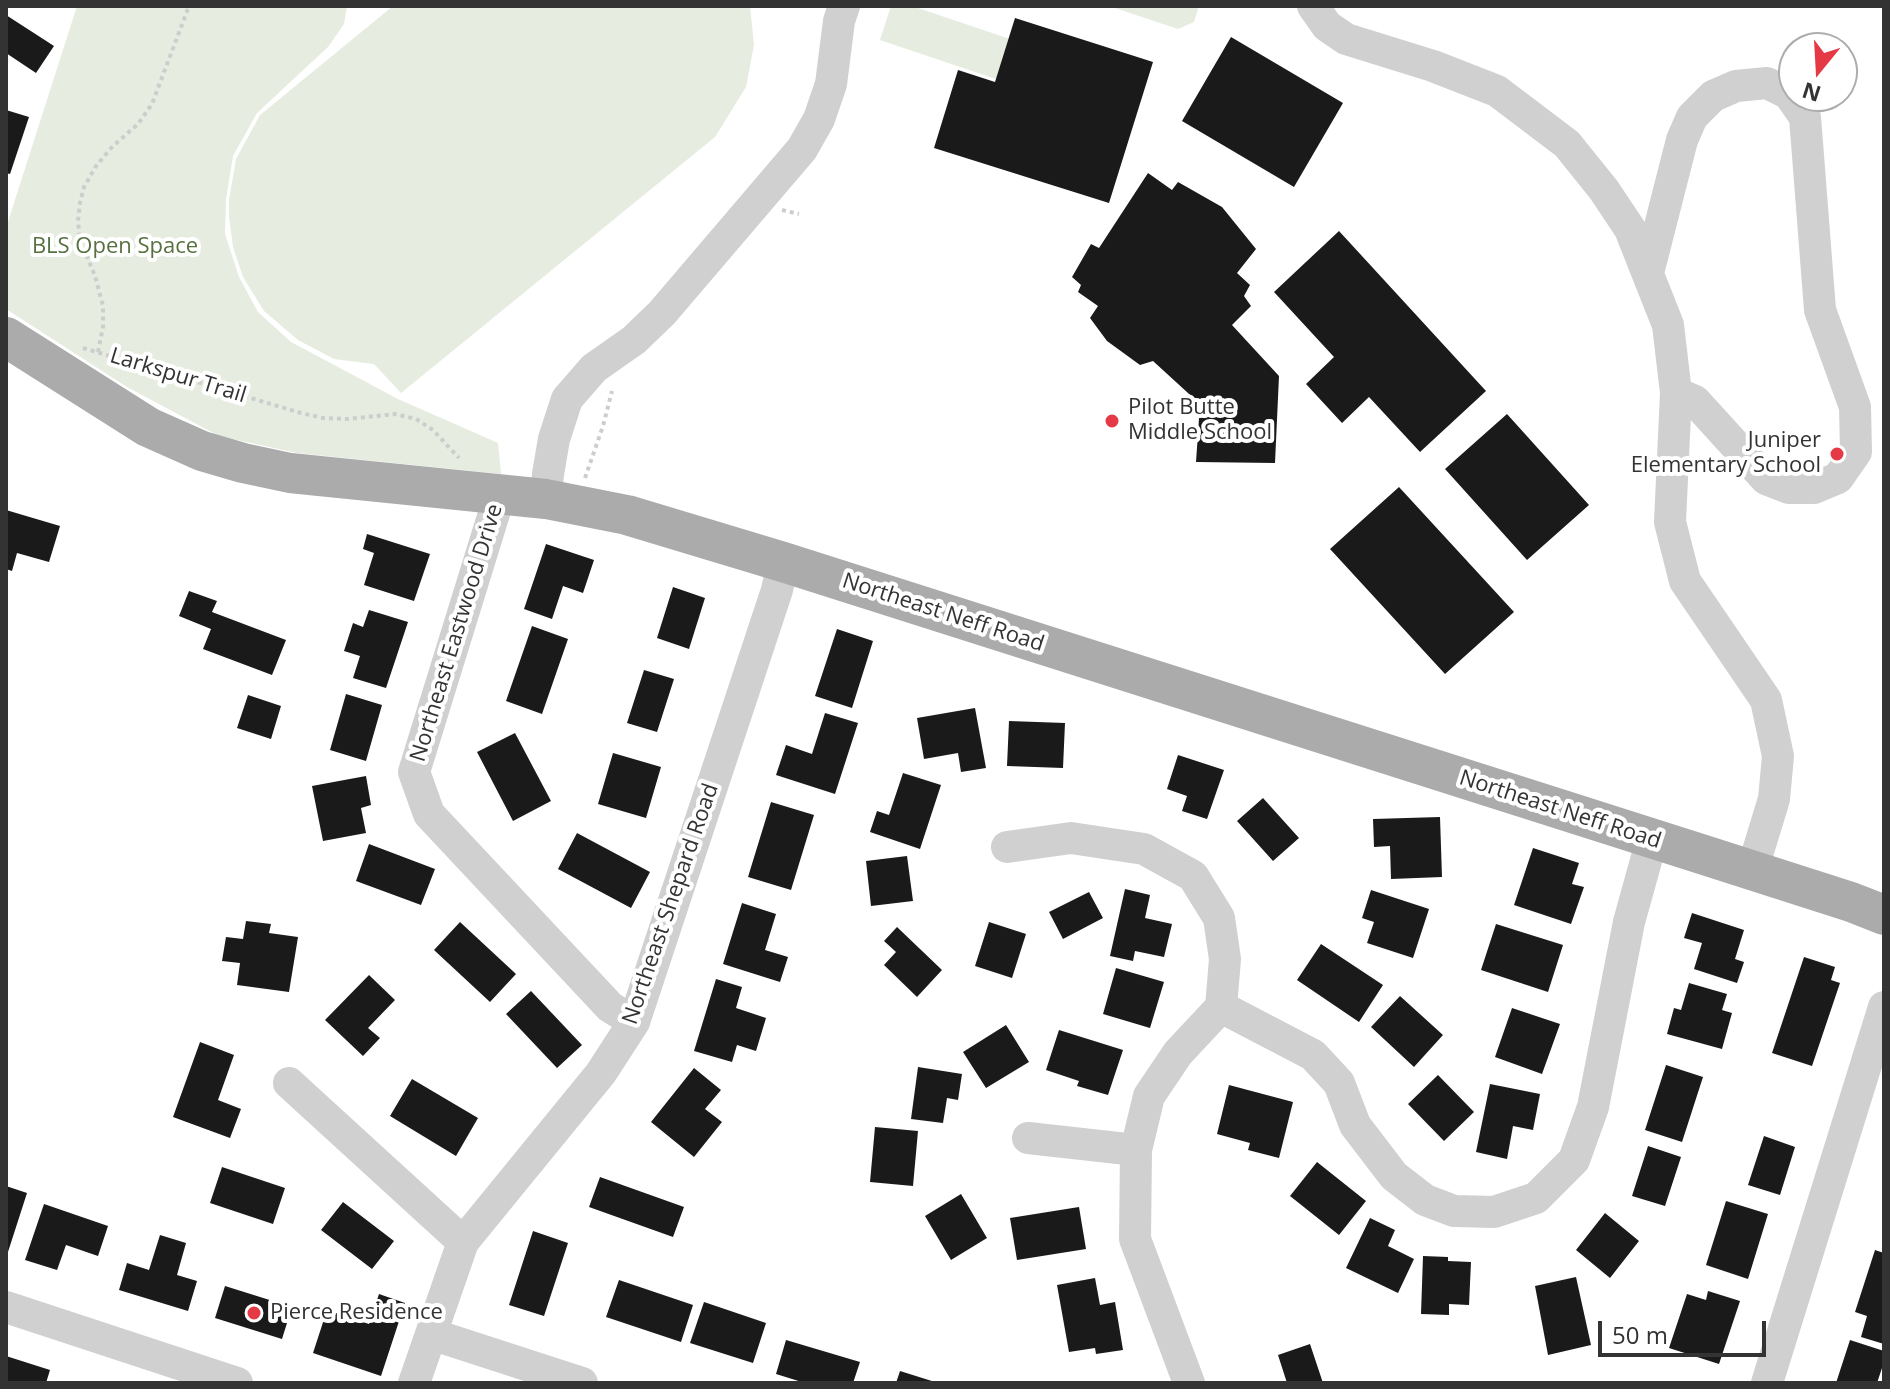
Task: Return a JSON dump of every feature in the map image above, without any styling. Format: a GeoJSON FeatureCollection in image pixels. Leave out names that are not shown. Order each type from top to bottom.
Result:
{"type":"FeatureCollection","features":[{"type":"Feature","properties":{"kind":"main road","name":"Northeast Neff Road"},"geometry":{"type":"LineString","coordinates":[[6,337],[148,427],[202,451],[290,473],[546,499],[627,515],[783,562],[1884,915]]}},
{"type":"Feature","properties":{"kind":"street"},"geometry":{"type":"LineString","coordinates":[[546,499],[554,439],[567,399],[594,368],[634,340],[662,313],[802,149],[819,119],[831,84],[839,21],[844,6]]}},
{"type":"Feature","properties":{"kind":"street"},"geometry":{"type":"LineString","coordinates":[[1313,6],[1327,26],[1346,39],[1433,66],[1497,91],[1567,144],[1630,229],[1668,325],[1676,393],[1670,522],[1685,581],[1766,700],[1778,756],[1774,799],[1752,871]]}},
{"type":"Feature","properties":{"kind":"street"},"geometry":{"type":"LineString","coordinates":[[1648,273],[1682,140],[1692,117],[1713,96],[1736,86],[1767,83],[1789,94],[1805,117],[1820,310],[1855,407],[1856,452],[1838,478],[1814,488],[1789,488],[1766,479],[1695,401],[1676,393]]}},
{"type":"Feature","properties":{"kind":"street","name":"Northeast Eastwood Drive"},"geometry":{"type":"LineString","coordinates":[[500,494],[414,772],[429,814],[610,1007],[634,1022]]}},
{"type":"Feature","properties":{"kind":"street","name":"Northeast Shepard Road"},"geometry":{"type":"LineString","coordinates":[[414,1383],[463,1242],[601,1073],[634,1022],[777,590],[783,562]]}},
{"type":"Feature","properties":{"kind":"street"},"geometry":{"type":"LineString","coordinates":[[1007,847],[1071,838],[1144,849],[1193,876],[1219,918],[1225,959],[1221,1007],[1178,1053],[1149,1096],[1136,1150],[1135,1239],[1189,1383]]}},
{"type":"Feature","properties":{"kind":"street"},"geometry":{"type":"LineString","coordinates":[[1221,1007],[1313,1055],[1339,1083],[1355,1125],[1394,1176],[1425,1200],[1454,1211],[1494,1212],[1536,1198],[1574,1160],[1593,1107],[1629,922],[1652,839]]}},
{"type":"Feature","properties":{"kind":"street"},"geometry":{"type":"LineString","coordinates":[[1767,1383],[1884,1007]]}},
{"type":"Feature","properties":{"kind":"street"},"geometry":{"type":"LineString","coordinates":[[289,1083],[463,1242]]}},
{"type":"Feature","properties":{"kind":"street"},"geometry":{"type":"LineString","coordinates":[[1028,1138],[1136,1150]]}},
{"type":"Feature","properties":{"kind":"street"},"geometry":{"type":"LineString","coordinates":[[6,1307],[237,1383]]}},
{"type":"Feature","properties":{"kind":"street"},"geometry":{"type":"LineString","coordinates":[[431,1334],[582,1383]]}},
{"type":"Feature","properties":{"kind":"path","name":"Larkspur Trail"},"geometry":{"type":"LineString","coordinates":[[189,6],[152,104],[138,124],[96,166],[84,187],[78,221],[80,240],[103,306],[98,352],[323,418],[395,414],[416,419],[433,430],[465,463]]}},
{"type":"Feature","properties":{"kind":"green space","name":"BLS Open Space"},"geometry":{"type":"Polygon","coordinates":[[[77,6],[347,6],[344,24],[328,47],[257,113],[233,156],[226,199],[225,234],[239,277],[258,312],[291,342],[398,399],[498,443],[501,474],[297,453],[219,436],[127,387],[6,309],[6,228],[77,6]]]}},
{"type":"Feature","properties":{"kind":"green space"},"geometry":{"type":"Polygon","coordinates":[[[393,6],[750,6],[754,45],[746,87],[715,137],[401,393],[374,364],[334,359],[298,340],[264,311],[243,277],[233,247],[229,217],[236,159],[260,115],[393,6]]]}},
{"type":"Feature","properties":{"kind":"green space"},"geometry":{"type":"Polygon","coordinates":[[[891,6],[912,6],[1010,39],[996,79],[880,40],[891,6]]]}},
{"type":"Feature","properties":{"kind":"green space"},"geometry":{"type":"Polygon","coordinates":[[[1109,6],[1199,6],[1194,22],[1178,29],[1109,6]]]}},
{"type":"Feature","properties":{"kind":"building"},"geometry":{"type":"Polygon","coordinates":[[[6,15],[54,46],[36,73],[6,53],[6,15]]]}},
{"type":"Feature","properties":{"kind":"building"},"geometry":{"type":"Polygon","coordinates":[[[1015,18],[1153,62],[1109,203],[934,148],[958,70],[995,82],[1015,18]]]}},
{"type":"Feature","properties":{"kind":"building"},"geometry":{"type":"Polygon","coordinates":[[[1231,37],[1343,103],[1294,187],[1182,121],[1231,37]]]}},
{"type":"Feature","properties":{"kind":"building"},"geometry":{"type":"Polygon","coordinates":[[[6,110],[29,117],[10,174],[6,173],[6,110]]]}},
{"type":"Feature","properties":{"kind":"building"},"geometry":{"type":"Polygon","coordinates":[[[1148,173],[1172,190],[1178,182],[1222,207],[1256,249],[1237,273],[1250,285],[1244,296],[1251,306],[1232,325],[1279,376],[1275,463],[1196,462],[1200,404],[1153,361],[1140,365],[1107,341],[1090,318],[1098,306],[1078,292],[1081,285],[1072,277],[1091,244],[1099,248],[1148,173]]]}},
{"type":"Feature","properties":{"kind":"building"},"geometry":{"type":"Polygon","coordinates":[[[1339,231],[1486,391],[1420,452],[1369,397],[1342,423],[1306,384],[1334,357],[1274,292],[1339,231]]]}},
{"type":"Feature","properties":{"kind":"building"},"geometry":{"type":"Polygon","coordinates":[[[1507,414],[1589,505],[1527,560],[1445,469],[1507,414]]]}},
{"type":"Feature","properties":{"kind":"building"},"geometry":{"type":"Polygon","coordinates":[[[1399,487],[1514,612],[1445,674],[1330,549],[1399,487]]]}},
{"type":"Feature","properties":{"kind":"building"},"geometry":{"type":"Polygon","coordinates":[[[6,510],[60,526],[49,562],[17,553],[12,571],[6,569],[6,510]]]}},
{"type":"Feature","properties":{"kind":"building"},"geometry":{"type":"Polygon","coordinates":[[[367,534],[430,554],[414,601],[364,585],[374,553],[363,549],[367,534]]]}},
{"type":"Feature","properties":{"kind":"building"},"geometry":{"type":"Polygon","coordinates":[[[546,544],[594,560],[583,593],[563,586],[552,619],[524,609],[546,544]]]}},
{"type":"Feature","properties":{"kind":"building"},"geometry":{"type":"Polygon","coordinates":[[[673,587],[705,598],[689,649],[657,638],[673,587]]]}},
{"type":"Feature","properties":{"kind":"building"},"geometry":{"type":"Polygon","coordinates":[[[189,591],[217,601],[212,612],[286,640],[272,675],[203,649],[211,629],[179,616],[189,591]]]}},
{"type":"Feature","properties":{"kind":"building"},"geometry":{"type":"Polygon","coordinates":[[[369,610],[408,622],[386,688],[353,678],[360,656],[344,651],[353,623],[363,627],[369,610]]]}},
{"type":"Feature","properties":{"kind":"building"},"geometry":{"type":"Polygon","coordinates":[[[532,626],[568,639],[542,714],[506,701],[532,626]]]}},
{"type":"Feature","properties":{"kind":"building"},"geometry":{"type":"Polygon","coordinates":[[[837,629],[873,641],[852,708],[815,696],[837,629]]]}},
{"type":"Feature","properties":{"kind":"building"},"geometry":{"type":"Polygon","coordinates":[[[644,670],[674,679],[657,732],[627,723],[644,670]]]}},
{"type":"Feature","properties":{"kind":"building"},"geometry":{"type":"Polygon","coordinates":[[[346,694],[382,705],[366,761],[330,750],[346,694]]]}},
{"type":"Feature","properties":{"kind":"building"},"geometry":{"type":"Polygon","coordinates":[[[248,695],[281,706],[271,739],[237,728],[248,695]]]}},
{"type":"Feature","properties":{"kind":"building"},"geometry":{"type":"Polygon","coordinates":[[[975,708],[986,768],[961,772],[958,753],[924,759],[917,718],[975,708]]]}},
{"type":"Feature","properties":{"kind":"building"},"geometry":{"type":"Polygon","coordinates":[[[825,713],[858,723],[835,794],[776,775],[786,745],[812,754],[825,713]]]}},
{"type":"Feature","properties":{"kind":"building"},"geometry":{"type":"Polygon","coordinates":[[[1009,721],[1065,723],[1063,768],[1007,766],[1009,721]]]}},
{"type":"Feature","properties":{"kind":"building"},"geometry":{"type":"Polygon","coordinates":[[[515,733],[551,801],[513,821],[477,752],[515,733]]]}},
{"type":"Feature","properties":{"kind":"building"},"geometry":{"type":"Polygon","coordinates":[[[613,753],[661,767],[646,818],[598,804],[613,753]]]}},
{"type":"Feature","properties":{"kind":"building"},"geometry":{"type":"Polygon","coordinates":[[[1178,755],[1224,770],[1207,819],[1182,811],[1187,796],[1167,789],[1178,755]]]}},
{"type":"Feature","properties":{"kind":"building"},"geometry":{"type":"Polygon","coordinates":[[[903,773],[941,785],[920,849],[870,832],[877,811],[889,815],[903,773]]]}},
{"type":"Feature","properties":{"kind":"building"},"geometry":{"type":"Polygon","coordinates":[[[366,776],[371,805],[361,808],[366,833],[323,841],[312,786],[366,776]]]}},
{"type":"Feature","properties":{"kind":"building"},"geometry":{"type":"Polygon","coordinates":[[[1263,798],[1299,838],[1273,861],[1237,821],[1263,798]]]}},
{"type":"Feature","properties":{"kind":"building"},"geometry":{"type":"Polygon","coordinates":[[[771,802],[814,815],[791,890],[748,877],[771,802]]]}},
{"type":"Feature","properties":{"kind":"building"},"geometry":{"type":"Polygon","coordinates":[[[1440,817],[1442,877],[1391,879],[1390,846],[1374,847],[1373,819],[1440,817]]]}},
{"type":"Feature","properties":{"kind":"building"},"geometry":{"type":"Polygon","coordinates":[[[577,833],[650,872],[631,908],[558,869],[577,833]]]}},
{"type":"Feature","properties":{"kind":"building"},"geometry":{"type":"Polygon","coordinates":[[[369,844],[435,869],[421,905],[356,881],[369,844]]]}},
{"type":"Feature","properties":{"kind":"building"},"geometry":{"type":"Polygon","coordinates":[[[1533,848],[1579,863],[1572,884],[1584,887],[1571,924],[1514,905],[1533,848]]]}},
{"type":"Feature","properties":{"kind":"building"},"geometry":{"type":"Polygon","coordinates":[[[907,856],[913,901],[871,906],[866,861],[907,856]]]}},
{"type":"Feature","properties":{"kind":"building"},"geometry":{"type":"Polygon","coordinates":[[[1125,889],[1150,895],[1145,918],[1172,924],[1164,957],[1135,951],[1133,961],[1110,956],[1125,889]]]}},
{"type":"Feature","properties":{"kind":"building"},"geometry":{"type":"Polygon","coordinates":[[[1371,890],[1429,909],[1413,958],[1367,943],[1374,922],[1362,918],[1371,890]]]}},
{"type":"Feature","properties":{"kind":"building"},"geometry":{"type":"Polygon","coordinates":[[[1089,892],[1103,918],[1063,939],[1049,912],[1089,892]]]}},
{"type":"Feature","properties":{"kind":"building"},"geometry":{"type":"Polygon","coordinates":[[[742,903],[776,914],[765,950],[788,957],[780,982],[723,964],[742,903]]]}},
{"type":"Feature","properties":{"kind":"building"},"geometry":{"type":"Polygon","coordinates":[[[1692,913],[1744,930],[1735,959],[1744,962],[1737,983],[1694,969],[1702,943],[1684,938],[1692,913]]]}},
{"type":"Feature","properties":{"kind":"building"},"geometry":{"type":"Polygon","coordinates":[[[246,921],[271,924],[269,933],[298,937],[289,992],[237,985],[240,963],[222,961],[226,937],[243,939],[246,921]]]}},
{"type":"Feature","properties":{"kind":"building"},"geometry":{"type":"Polygon","coordinates":[[[460,922],[516,974],[490,1002],[434,950],[460,922]]]}},
{"type":"Feature","properties":{"kind":"building"},"geometry":{"type":"Polygon","coordinates":[[[989,922],[1026,934],[1012,978],[975,966],[989,922]]]}},
{"type":"Feature","properties":{"kind":"building"},"geometry":{"type":"Polygon","coordinates":[[[1496,924],[1563,945],[1548,992],[1481,970],[1496,924]]]}},
{"type":"Feature","properties":{"kind":"building"},"geometry":{"type":"Polygon","coordinates":[[[897,927],[942,970],[917,997],[884,965],[896,952],[884,941],[897,927]]]}},
{"type":"Feature","properties":{"kind":"building"},"geometry":{"type":"Polygon","coordinates":[[[1321,944],[1383,985],[1359,1022],[1297,980],[1321,944]]]}},
{"type":"Feature","properties":{"kind":"building"},"geometry":{"type":"Polygon","coordinates":[[[1804,957],[1835,967],[1831,980],[1840,983],[1812,1066],[1772,1053],[1804,957]]]}},
{"type":"Feature","properties":{"kind":"building"},"geometry":{"type":"Polygon","coordinates":[[[1116,968],[1164,982],[1150,1028],[1103,1014],[1116,968]]]}},
{"type":"Feature","properties":{"kind":"building"},"geometry":{"type":"Polygon","coordinates":[[[369,975],[395,1000],[368,1028],[380,1038],[363,1056],[325,1020],[369,975]]]}},
{"type":"Feature","properties":{"kind":"building"},"geometry":{"type":"Polygon","coordinates":[[[716,979],[742,987],[736,1008],[766,1018],[756,1051],[737,1045],[732,1062],[694,1051],[716,979]]]}},
{"type":"Feature","properties":{"kind":"building"},"geometry":{"type":"Polygon","coordinates":[[[1689,983],[1727,994],[1722,1010],[1732,1013],[1722,1049],[1667,1034],[1674,1008],[1681,1010],[1689,983]]]}},
{"type":"Feature","properties":{"kind":"building"},"geometry":{"type":"Polygon","coordinates":[[[531,991],[582,1045],[557,1068],[506,1014],[531,991]]]}},
{"type":"Feature","properties":{"kind":"building"},"geometry":{"type":"Polygon","coordinates":[[[1400,996],[1443,1035],[1414,1067],[1371,1027],[1400,996]]]}},
{"type":"Feature","properties":{"kind":"building"},"geometry":{"type":"Polygon","coordinates":[[[1512,1008],[1560,1024],[1542,1074],[1495,1057],[1512,1008]]]}},
{"type":"Feature","properties":{"kind":"building"},"geometry":{"type":"Polygon","coordinates":[[[1006,1025],[1029,1062],[986,1088],[963,1052],[1006,1025]]]}},
{"type":"Feature","properties":{"kind":"building"},"geometry":{"type":"Polygon","coordinates":[[[1059,1030],[1123,1050],[1108,1095],[1077,1086],[1079,1081],[1046,1070],[1059,1030]]]}},
{"type":"Feature","properties":{"kind":"building"},"geometry":{"type":"Polygon","coordinates":[[[200,1042],[234,1055],[218,1100],[241,1109],[230,1138],[173,1117],[200,1042]]]}},
{"type":"Feature","properties":{"kind":"building"},"geometry":{"type":"Polygon","coordinates":[[[1666,1065],[1703,1077],[1682,1142],[1645,1130],[1666,1065]]]}},
{"type":"Feature","properties":{"kind":"building"},"geometry":{"type":"Polygon","coordinates":[[[918,1067],[962,1074],[958,1100],[947,1098],[943,1123],[911,1119],[918,1067]]]}},
{"type":"Feature","properties":{"kind":"building"},"geometry":{"type":"Polygon","coordinates":[[[694,1068],[721,1090],[705,1109],[722,1122],[694,1157],[651,1122],[694,1068]]]}},
{"type":"Feature","properties":{"kind":"building"},"geometry":{"type":"Polygon","coordinates":[[[1438,1075],[1474,1112],[1444,1141],[1408,1104],[1438,1075]]]}},
{"type":"Feature","properties":{"kind":"building"},"geometry":{"type":"Polygon","coordinates":[[[412,1079],[478,1118],[456,1156],[390,1116],[412,1079]]]}},
{"type":"Feature","properties":{"kind":"building"},"geometry":{"type":"Polygon","coordinates":[[[1490,1084],[1540,1094],[1533,1130],[1513,1126],[1507,1159],[1476,1152],[1490,1084]]]}},
{"type":"Feature","properties":{"kind":"building"},"geometry":{"type":"Polygon","coordinates":[[[1229,1085],[1293,1102],[1279,1158],[1248,1150],[1250,1143],[1217,1134],[1229,1085]]]}},
{"type":"Feature","properties":{"kind":"building"},"geometry":{"type":"Polygon","coordinates":[[[875,1127],[918,1131],[913,1186],[870,1182],[875,1127]]]}},
{"type":"Feature","properties":{"kind":"building"},"geometry":{"type":"Polygon","coordinates":[[[1764,1136],[1795,1147],[1780,1195],[1748,1185],[1764,1136]]]}},
{"type":"Feature","properties":{"kind":"building"},"geometry":{"type":"Polygon","coordinates":[[[1648,1146],[1681,1157],[1665,1206],[1632,1196],[1648,1146]]]}},
{"type":"Feature","properties":{"kind":"building"},"geometry":{"type":"Polygon","coordinates":[[[1317,1162],[1366,1201],[1339,1235],[1290,1196],[1317,1162]]]}},
{"type":"Feature","properties":{"kind":"building"},"geometry":{"type":"Polygon","coordinates":[[[222,1167],[285,1188],[273,1224],[210,1203],[222,1167]]]}},
{"type":"Feature","properties":{"kind":"building"},"geometry":{"type":"Polygon","coordinates":[[[600,1177],[684,1207],[673,1237],[589,1207],[600,1177]]]}},
{"type":"Feature","properties":{"kind":"building"},"geometry":{"type":"Polygon","coordinates":[[[6,1186],[27,1193],[7,1255],[6,1255],[6,1186]]]}},
{"type":"Feature","properties":{"kind":"building"},"geometry":{"type":"Polygon","coordinates":[[[961,1194],[987,1238],[951,1260],[925,1216],[961,1194]]]}},
{"type":"Feature","properties":{"kind":"building"},"geometry":{"type":"Polygon","coordinates":[[[1726,1201],[1768,1214],[1748,1279],[1706,1265],[1726,1201]]]}},
{"type":"Feature","properties":{"kind":"building"},"geometry":{"type":"Polygon","coordinates":[[[343,1202],[394,1241],[372,1269],[321,1230],[343,1202]]]}},
{"type":"Feature","properties":{"kind":"building"},"geometry":{"type":"Polygon","coordinates":[[[44,1204],[108,1226],[98,1256],[66,1245],[57,1270],[25,1260],[44,1204]]]}},
{"type":"Feature","properties":{"kind":"building"},"geometry":{"type":"Polygon","coordinates":[[[1079,1207],[1086,1249],[1017,1260],[1010,1218],[1079,1207]]]}},
{"type":"Feature","properties":{"kind":"building"},"geometry":{"type":"Polygon","coordinates":[[[1605,1213],[1639,1241],[1610,1278],[1576,1250],[1605,1213]]]}},
{"type":"Feature","properties":{"kind":"building"},"geometry":{"type":"Polygon","coordinates":[[[1370,1218],[1395,1230],[1388,1246],[1414,1259],[1398,1293],[1346,1268],[1370,1218]]]}},
{"type":"Feature","properties":{"kind":"building"},"geometry":{"type":"Polygon","coordinates":[[[533,1231],[568,1243],[544,1316],[509,1305],[533,1231]]]}},
{"type":"Feature","properties":{"kind":"building"},"geometry":{"type":"Polygon","coordinates":[[[160,1235],[186,1243],[177,1275],[197,1281],[188,1311],[119,1290],[127,1263],[149,1270],[160,1235]]]}},
{"type":"Feature","properties":{"kind":"building"},"geometry":{"type":"Polygon","coordinates":[[[1875,1250],[1884,1253],[1884,1344],[1861,1337],[1867,1316],[1855,1312],[1875,1250]]]}},
{"type":"Feature","properties":{"kind":"building"},"geometry":{"type":"Polygon","coordinates":[[[1423,1256],[1471,1262],[1469,1305],[1449,1304],[1449,1315],[1421,1314],[1423,1256]]]}},
{"type":"Feature","properties":{"kind":"building"},"geometry":{"type":"Polygon","coordinates":[[[1576,1277],[1591,1345],[1548,1355],[1535,1286],[1576,1277]]]}},
{"type":"Feature","properties":{"kind":"building"},"geometry":{"type":"Polygon","coordinates":[[[1095,1278],[1100,1305],[1115,1302],[1123,1350],[1096,1354],[1095,1348],[1069,1352],[1057,1285],[1095,1278]]]}},
{"type":"Feature","properties":{"kind":"building"},"geometry":{"type":"Polygon","coordinates":[[[619,1280],[693,1305],[681,1342],[606,1317],[619,1280]]]}},
{"type":"Feature","properties":{"kind":"building","name":"Pierce Residence"},"geometry":{"type":"Polygon","coordinates":[[[225,1286],[292,1307],[282,1339],[215,1318],[225,1286]]]}},
{"type":"Feature","properties":{"kind":"building"},"geometry":{"type":"Polygon","coordinates":[[[1708,1291],[1740,1301],[1719,1364],[1669,1348],[1687,1294],[1706,1300],[1708,1291]]]}},
{"type":"Feature","properties":{"kind":"building"},"geometry":{"type":"Polygon","coordinates":[[[379,1294],[405,1303],[381,1376],[313,1353],[327,1310],[369,1324],[379,1294]]]}},
{"type":"Feature","properties":{"kind":"building"},"geometry":{"type":"Polygon","coordinates":[[[704,1302],[766,1323],[753,1363],[690,1343],[704,1302]]]}},
{"type":"Feature","properties":{"kind":"building"},"geometry":{"type":"Polygon","coordinates":[[[786,1340],[860,1362],[853,1383],[805,1383],[776,1374],[786,1340]]]}},
{"type":"Feature","properties":{"kind":"building"},"geometry":{"type":"Polygon","coordinates":[[[1850,1340],[1884,1351],[1877,1383],[1836,1383],[1850,1340]]]}},
{"type":"Feature","properties":{"kind":"building"},"geometry":{"type":"Polygon","coordinates":[[[1310,1344],[1323,1383],[1287,1383],[1278,1355],[1310,1344]]]}},
{"type":"Feature","properties":{"kind":"building"},"geometry":{"type":"Polygon","coordinates":[[[6,1356],[50,1370],[46,1383],[6,1383],[6,1356]]]}},
{"type":"Feature","properties":{"kind":"building"},"geometry":{"type":"Polygon","coordinates":[[[900,1371],[935,1382],[935,1383],[896,1383],[900,1371]]]}},
{"type":"Feature","properties":{"kind":"place","name":"Pilot Butte Middle School"},"geometry":{"type":"Point","coordinates":[1112,421]}},
{"type":"Feature","properties":{"kind":"place","name":"Juniper Elementary School"},"geometry":{"type":"Point","coordinates":[1837,454]}},
{"type":"Feature","properties":{"kind":"place","name":"Pierce Residence"},"geometry":{"type":"Point","coordinates":[254,1313]}}]}
